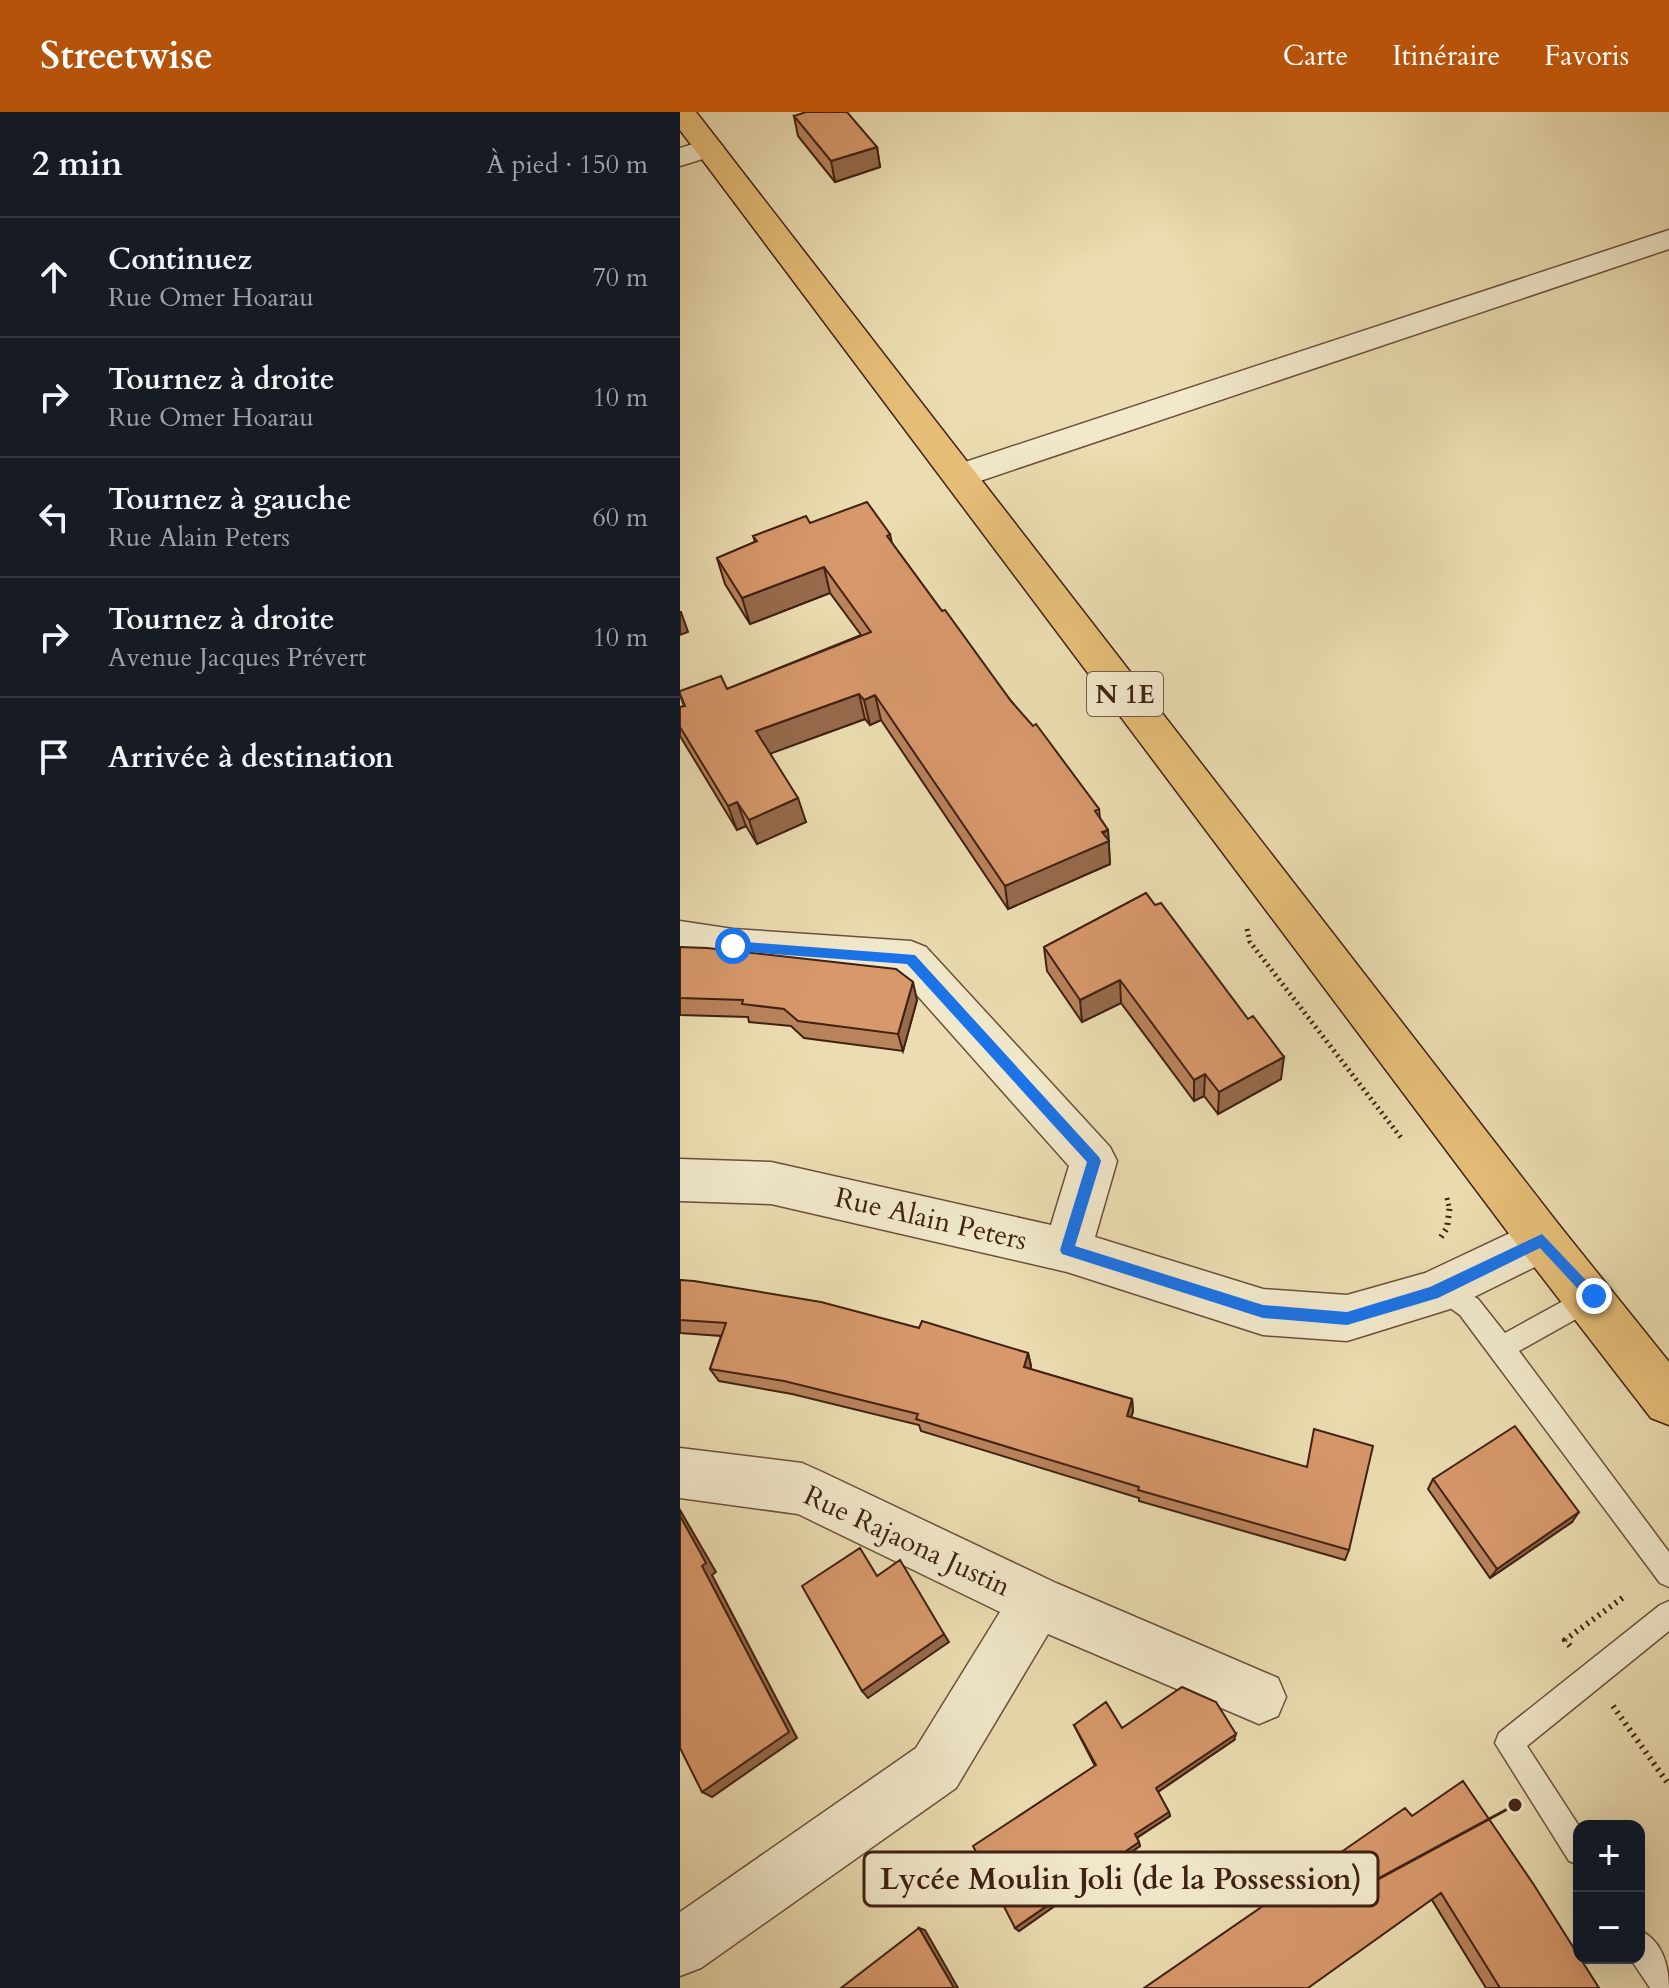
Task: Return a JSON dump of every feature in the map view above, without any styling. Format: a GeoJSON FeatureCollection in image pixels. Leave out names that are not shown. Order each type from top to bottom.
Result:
{"type":"FeatureCollection","features":[{"type":"Feature","properties":{"kind":"main road","name":"N 1E"},"geometry":{"type":"LineString","coordinates":[[681,112],[694,152],[959,476],[1542,1240],[1669,1386]]}},
{"type":"Feature","properties":{"kind":"main road","name":"N 1E"},"geometry":{"type":"LineString","coordinates":[[1591,1298],[1669,1401]]}},
{"type":"Feature","properties":{"kind":"street"},"geometry":{"type":"LineString","coordinates":[[959,476],[1669,239]]}},
{"type":"Feature","properties":{"kind":"street"},"geometry":{"type":"LineString","coordinates":[[680,938],[733,946],[911,959],[1094,1161],[1067,1250]]}},
{"type":"Feature","properties":{"kind":"street","name":"Rue Alain Peters"},"geometry":{"type":"LineString","coordinates":[[680,1180],[771,1183],[1067,1250],[1263,1312],[1347,1318],[1443,1289],[1542,1240]]}},
{"type":"Feature","properties":{"kind":"street","name":"Rue Rajaona Justin"},"geometry":{"type":"LineString","coordinates":[[680,1473],[802,1489],[1037,1602],[1259,1697]]}},
{"type":"Feature","properties":{"kind":"street","name":"Rue Rajaona Justin"},"geometry":{"type":"LineString","coordinates":[[680,1947],[936,1768],[1037,1602]]}},
{"type":"Feature","properties":{"kind":"lane"},"geometry":{"type":"LineString","coordinates":[[1443,1289],[1469,1307],[1502,1348],[1669,1574]]}},
{"type":"Feature","properties":{"kind":"lane"},"geometry":{"type":"LineString","coordinates":[[1502,1348],[1591,1298]]}},
{"type":"Feature","properties":{"kind":"lane"},"geometry":{"type":"LineString","coordinates":[[1573,1842],[1509,1743],[1669,1614]]}},
{"type":"Feature","properties":{"kind":"lane"},"geometry":{"type":"LineString","coordinates":[[1645,1954],[1667,1988]]}},
{"type":"Feature","properties":{"kind":"path"},"geometry":{"type":"LineString","coordinates":[[1565,1640],[1669,1785]]}},
{"type":"Feature","properties":{"kind":"building"},"geometry":{"type":"Polygon","coordinates":[[[806,112],[847,112],[877,147],[831,161],[794,116],[806,112]]]}},
{"type":"Feature","properties":{"kind":"building"},"geometry":{"type":"Polygon","coordinates":[[[867,502],[890,534],[887,536],[942,611],[945,610],[1011,701],[1033,726],[1036,724],[1099,809],[1095,811],[1108,830],[1102,832],[1109,841],[1005,886],[875,695],[864,700],[859,694],[756,731],[798,798],[749,820],[737,802],[728,806],[680,727],[680,707],[685,706],[680,691],[721,676],[727,689],[871,632],[824,567],[742,598],[717,558],[757,541],[753,536],[806,516],[810,523],[867,502]]]}},
{"type":"Feature","properties":{"kind":"building"},"geometry":{"type":"Polygon","coordinates":[[[1146,893],[1155,905],[1161,903],[1248,1019],[1253,1016],[1284,1057],[1219,1092],[1205,1074],[1194,1080],[1120,980],[1080,1000],[1044,947],[1146,893]]]}},
{"type":"Feature","properties":{"kind":"building"},"geometry":{"type":"Polygon","coordinates":[[[680,947],[896,969],[913,982],[898,1034],[798,1021],[784,1009],[742,1004],[743,1000],[680,998],[680,947]]]}},
{"type":"Feature","properties":{"kind":"building"},"geometry":{"type":"Polygon","coordinates":[[[680,1280],[821,1302],[919,1328],[922,1321],[1028,1353],[1024,1367],[1132,1399],[1127,1416],[1307,1467],[1314,1429],[1373,1446],[1349,1550],[1138,1490],[1139,1487],[916,1419],[918,1414],[784,1381],[710,1369],[726,1323],[680,1320],[680,1280]]]}},
{"type":"Feature","properties":{"kind":"building"},"geometry":{"type":"Polygon","coordinates":[[[1515,1426],[1579,1512],[1497,1569],[1433,1479],[1515,1426]]]}},
{"type":"Feature","properties":{"kind":"building"},"geometry":{"type":"Polygon","coordinates":[[[680,1516],[706,1563],[702,1566],[789,1732],[702,1792],[680,1748],[680,1516]]]}},
{"type":"Feature","properties":{"kind":"building"},"geometry":{"type":"Polygon","coordinates":[[[860,1548],[877,1576],[900,1560],[944,1634],[862,1691],[802,1586],[860,1548]]]}},
{"type":"Feature","properties":{"kind":"building"},"geometry":{"type":"Polygon","coordinates":[[[1182,1687],[1216,1702],[1236,1734],[1156,1788],[1169,1812],[1135,1834],[1139,1842],[1015,1928],[973,1846],[1096,1765],[1074,1725],[1106,1702],[1122,1728],[1182,1687]]]}},
{"type":"Feature","properties":{"kind":"building"},"geometry":{"type":"Polygon","coordinates":[[[1463,1781],[1573,1947],[1573,1964],[1584,1964],[1599,1988],[1500,1988],[1441,1893],[1308,1988],[1144,1988],[1405,1808],[1412,1816],[1463,1781]]]}},
{"type":"Feature","properties":{"kind":"building"},"geometry":{"type":"Polygon","coordinates":[[[919,1928],[954,1988],[841,1988],[919,1928]]]}},
{"type":"Feature","properties":{"kind":"place","name":"Lycée Moulin Joli (de la Possession)"},"geometry":{"type":"Point","coordinates":[1515,1805]}},
{"type":"Feature","properties":{"kind":"route"},"geometry":{"type":"LineString","coordinates":[[733,946],[911,959],[1094,1161],[1067,1250],[1263,1312],[1347,1318],[1433,1293],[1542,1240],[1594,1296]]}}]}
